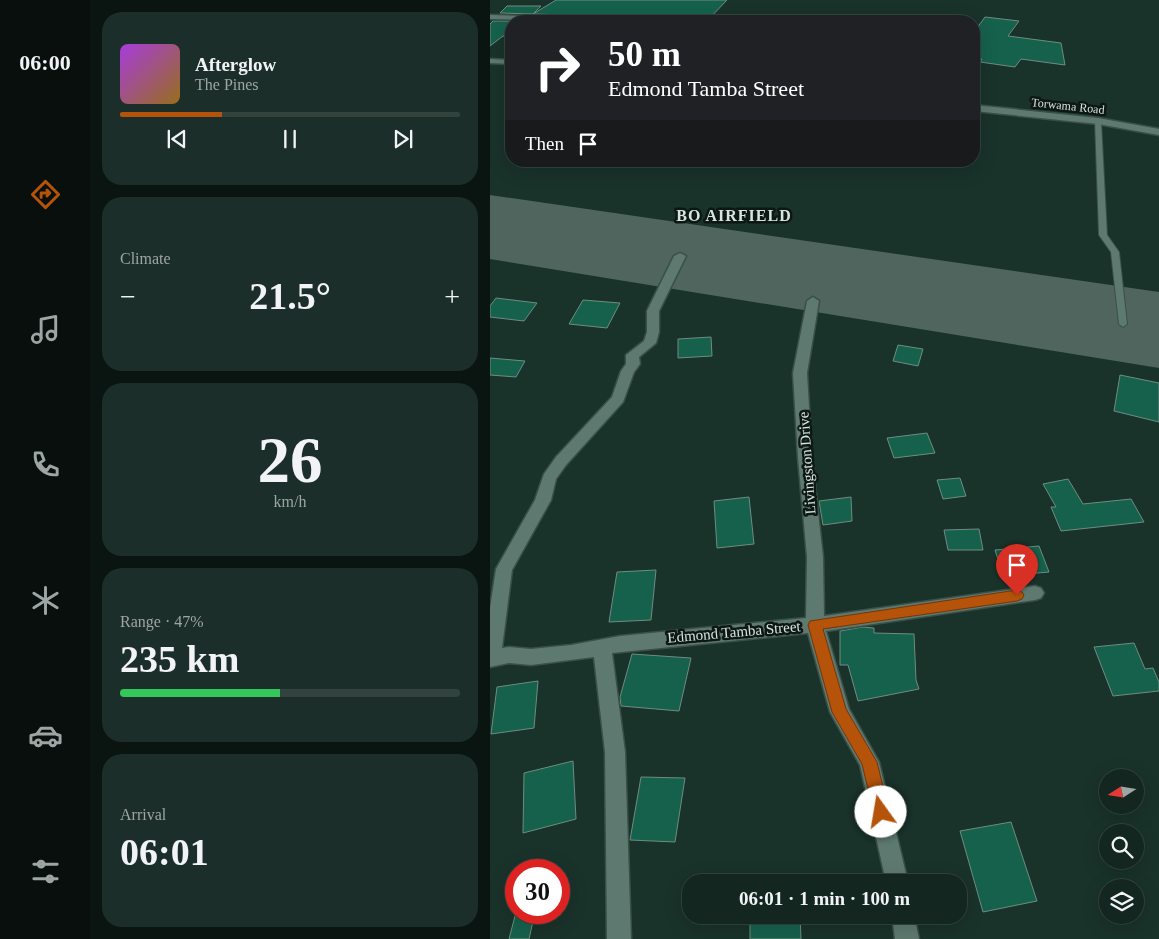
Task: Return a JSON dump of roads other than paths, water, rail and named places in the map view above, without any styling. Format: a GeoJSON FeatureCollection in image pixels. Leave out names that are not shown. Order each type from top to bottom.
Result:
{"type":"FeatureCollection","features":[{"type":"Feature","properties":{"kind":"street"},"geometry":{"type":"LineString","coordinates":[[490,16],[505,17]]}},
{"type":"Feature","properties":{"kind":"street"},"geometry":{"type":"LineString","coordinates":[[490,61],[505,62]]}},
{"type":"Feature","properties":{"kind":"street","name":"Torwama Road"},"geometry":{"type":"LineString","coordinates":[[980,109],[1098,122],[1159,132]]}},
{"type":"Feature","properties":{"kind":"street"},"geometry":{"type":"LineString","coordinates":[[491,659],[504,569],[543,500],[549,478],[561,461],[618,399],[628,371],[633,364],[632,355],[650,343],[653,332],[653,311],[680,256]]}},
{"type":"Feature","properties":{"kind":"street","name":"Livingston Drive"},"geometry":{"type":"LineString","coordinates":[[813,301],[800,373],[805,458],[815,557],[815,625],[840,712],[869,762],[895,874]]}},
{"type":"Feature","properties":{"kind":"street","name":"Edmond Tamba Street"},"geometry":{"type":"LineString","coordinates":[[491,659],[509,655],[531,657],[571,653],[686,636],[815,625],[1036,593]]}},
{"type":"Feature","properties":{"kind":"street"},"geometry":{"type":"LineString","coordinates":[[602,647],[615,752],[619,939]]}},
{"type":"Feature","properties":{"kind":"street"},"geometry":{"type":"LineString","coordinates":[[904,924],[907,939]]}},
{"type":"Feature","properties":{"kind":"lane"},"geometry":{"type":"LineString","coordinates":[[1098,122],[1103,235],[1115,252],[1124,324]]}},
{"type":"Feature","properties":{"kind":"district","name":"BO AIRFIELD"},"geometry":{"type":"Point","coordinates":[734,215]}}]}
